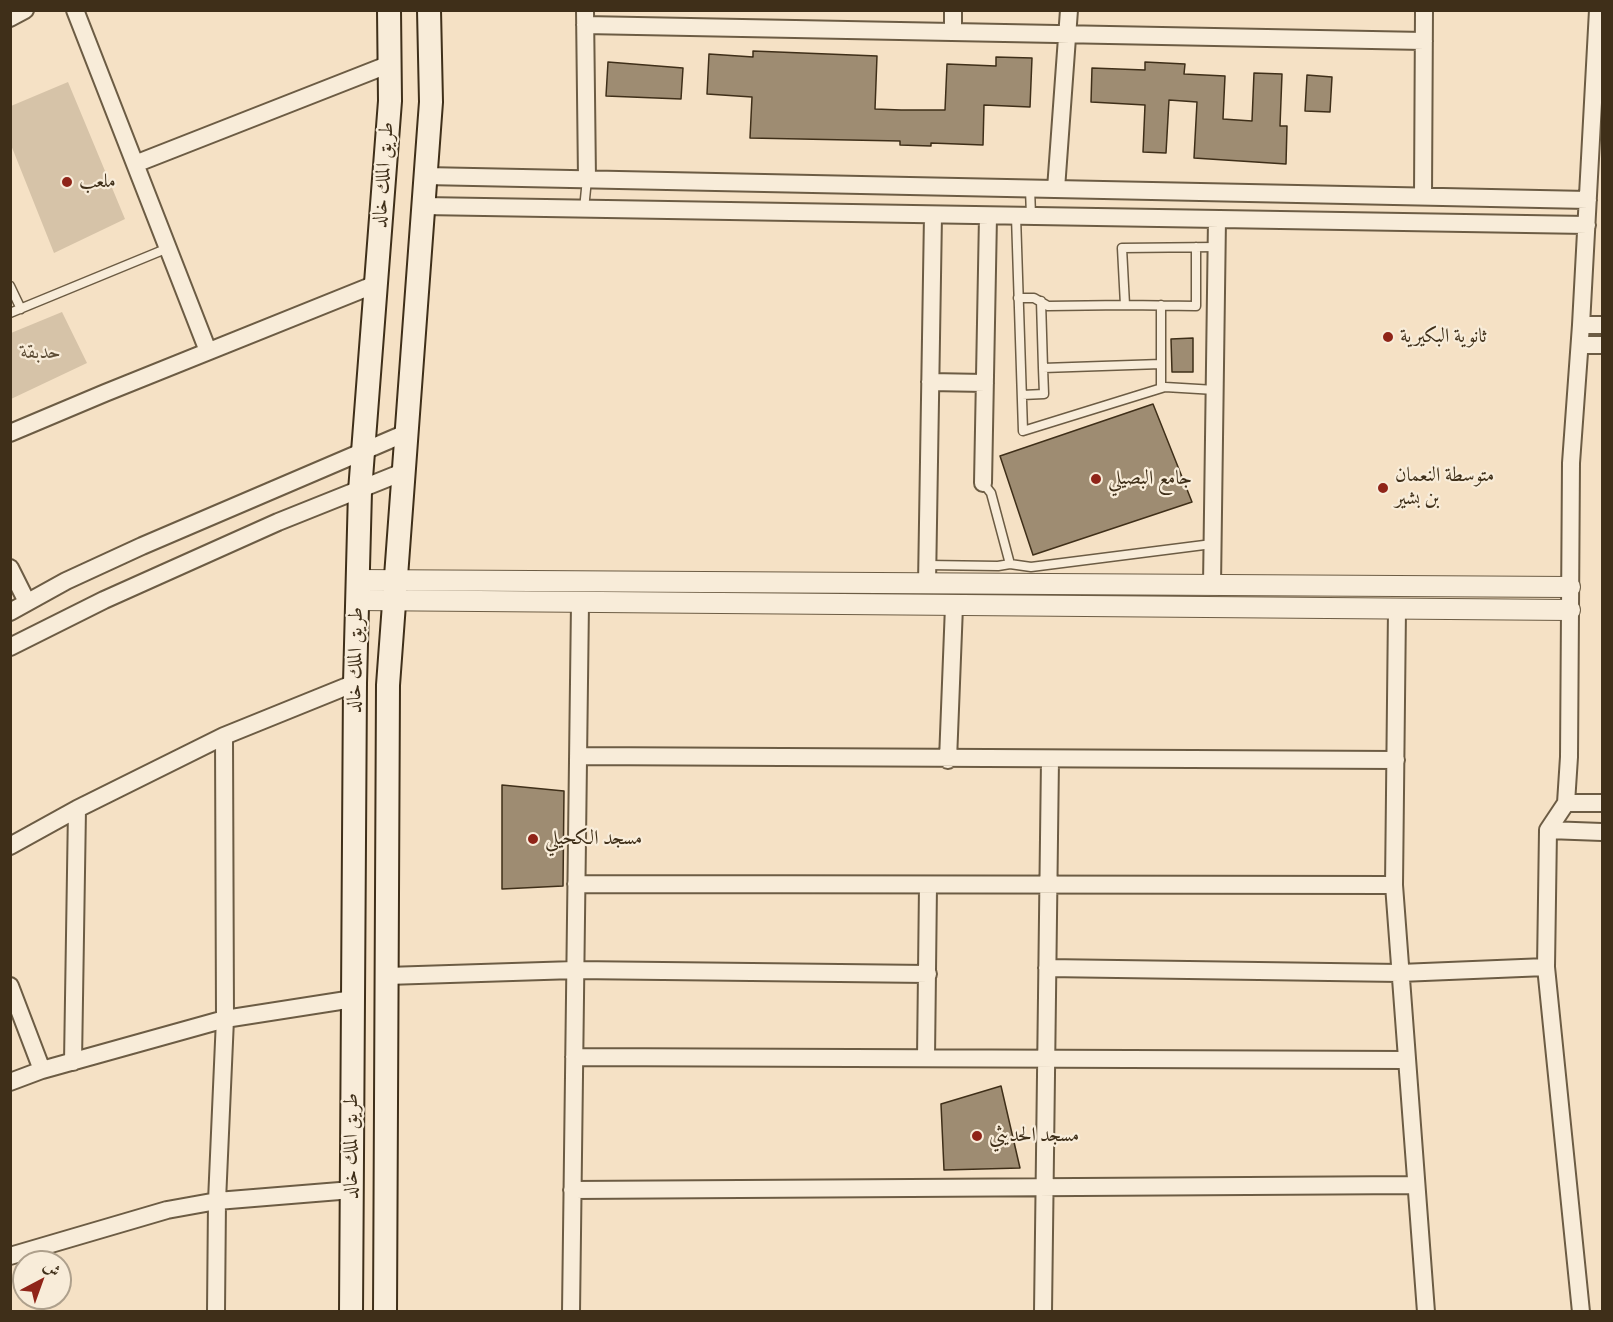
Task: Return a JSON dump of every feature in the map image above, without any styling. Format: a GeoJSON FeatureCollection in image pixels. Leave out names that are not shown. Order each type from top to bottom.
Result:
{"type":"FeatureCollection","features":[{"type":"Feature","properties":{"kind":"main road","name":"طريق الملك خالد"},"geometry":{"type":"LineString","coordinates":[[351,1311],[355,683],[360,491],[390,101],[389,10]]}},
{"type":"Feature","properties":{"kind":"main road"},"geometry":{"type":"LineString","coordinates":[[385,1311],[388,685],[430,102],[429,10]]}},
{"type":"Feature","properties":{"kind":"street"},"geometry":{"type":"LineString","coordinates":[[10,18],[25,10]]}},
{"type":"Feature","properties":{"kind":"street"},"geometry":{"type":"LineString","coordinates":[[75,10],[208,351]]}},
{"type":"Feature","properties":{"kind":"street"},"geometry":{"type":"LineString","coordinates":[[953,10],[953,32]]}},
{"type":"Feature","properties":{"kind":"street"},"geometry":{"type":"LineString","coordinates":[[1056,189],[1069,10]]}},
{"type":"Feature","properties":{"kind":"street"},"geometry":{"type":"LineString","coordinates":[[1423,196],[1424,10]]}},
{"type":"Feature","properties":{"kind":"street"},"geometry":{"type":"LineString","coordinates":[[1581,1311],[1546,967],[1548,830],[1566,804],[1569,758],[1571,463],[1580,345],[1598,10]]}},
{"type":"Feature","properties":{"kind":"street"},"geometry":{"type":"LineString","coordinates":[[587,179],[585,18],[953,32],[1424,41]]}},
{"type":"Feature","properties":{"kind":"street"},"geometry":{"type":"LineString","coordinates":[[135,164],[390,64]]}},
{"type":"Feature","properties":{"kind":"street"},"geometry":{"type":"LineString","coordinates":[[425,176],[1588,200]]}},
{"type":"Feature","properties":{"kind":"street"},"geometry":{"type":"LineString","coordinates":[[423,206],[1587,225]]}},
{"type":"Feature","properties":{"kind":"street"},"geometry":{"type":"LineString","coordinates":[[927,574],[933,214]]}},
{"type":"Feature","properties":{"kind":"street"},"geometry":{"type":"LineString","coordinates":[[983,483],[988,216]]}},
{"type":"Feature","properties":{"kind":"street"},"geometry":{"type":"LineString","coordinates":[[1212,585],[1217,219]]}},
{"type":"Feature","properties":{"kind":"street"},"geometry":{"type":"LineString","coordinates":[[10,434],[376,284]]}},
{"type":"Feature","properties":{"kind":"street"},"geometry":{"type":"LineString","coordinates":[[1581,325],[1602,325]]}},
{"type":"Feature","properties":{"kind":"street"},"geometry":{"type":"LineString","coordinates":[[1580,345],[1602,345]]}},
{"type":"Feature","properties":{"kind":"street"},"geometry":{"type":"LineString","coordinates":[[930,382],[985,383]]}},
{"type":"Feature","properties":{"kind":"street"},"geometry":{"type":"LineString","coordinates":[[10,612],[153,542],[406,434]]}},
{"type":"Feature","properties":{"kind":"street"},"geometry":{"type":"LineString","coordinates":[[10,647],[104,600],[278,522],[404,472]]}},
{"type":"Feature","properties":{"kind":"street"},"geometry":{"type":"LineString","coordinates":[[10,568],[27,602]]}},
{"type":"Feature","properties":{"kind":"street"},"geometry":{"type":"LineString","coordinates":[[395,591],[927,574],[1092,584],[1570,587]]}},
{"type":"Feature","properties":{"kind":"street"},"geometry":{"type":"LineString","coordinates":[[358,590],[580,603],[1570,610]]}},
{"type":"Feature","properties":{"kind":"street"},"geometry":{"type":"LineString","coordinates":[[571,1311],[580,603]]}},
{"type":"Feature","properties":{"kind":"street"},"geometry":{"type":"LineString","coordinates":[[948,760],[954,606]]}},
{"type":"Feature","properties":{"kind":"street"},"geometry":{"type":"LineString","coordinates":[[1397,609],[1394,885],[1426,1311]]}},
{"type":"Feature","properties":{"kind":"street"},"geometry":{"type":"LineString","coordinates":[[10,846],[77,809],[224,736],[355,683]]}},
{"type":"Feature","properties":{"kind":"street"},"geometry":{"type":"LineString","coordinates":[[216,1311],[217,1201],[225,1019],[224,736]]}},
{"type":"Feature","properties":{"kind":"street"},"geometry":{"type":"LineString","coordinates":[[578,756],[948,760],[1396,760]]}},
{"type":"Feature","properties":{"kind":"street"},"geometry":{"type":"LineString","coordinates":[[1043,1311],[1050,759]]}},
{"type":"Feature","properties":{"kind":"street"},"geometry":{"type":"LineString","coordinates":[[1566,804],[1602,803]]}},
{"type":"Feature","properties":{"kind":"street"},"geometry":{"type":"LineString","coordinates":[[73,1062],[77,809]]}},
{"type":"Feature","properties":{"kind":"street"},"geometry":{"type":"LineString","coordinates":[[1548,830],[1602,831]]}},
{"type":"Feature","properties":{"kind":"street"},"geometry":{"type":"LineString","coordinates":[[576,884],[1394,885]]}},
{"type":"Feature","properties":{"kind":"street"},"geometry":{"type":"LineString","coordinates":[[926,1058],[928,885]]}},
{"type":"Feature","properties":{"kind":"street"},"geometry":{"type":"LineString","coordinates":[[1047,968],[1400,973],[1546,967]]}},
{"type":"Feature","properties":{"kind":"street"},"geometry":{"type":"LineString","coordinates":[[387,976],[575,970],[928,974]]}},
{"type":"Feature","properties":{"kind":"street"},"geometry":{"type":"LineString","coordinates":[[10,986],[42,1070]]}},
{"type":"Feature","properties":{"kind":"street"},"geometry":{"type":"LineString","coordinates":[[10,1082],[42,1070],[225,1019],[353,999]]}},
{"type":"Feature","properties":{"kind":"street"},"geometry":{"type":"LineString","coordinates":[[574,1057],[1407,1060]]}},
{"type":"Feature","properties":{"kind":"street"},"geometry":{"type":"LineString","coordinates":[[572,1190],[1416,1185]]}},
{"type":"Feature","properties":{"kind":"street"},"geometry":{"type":"LineString","coordinates":[[10,1256],[167,1210],[217,1201],[352,1190]]}},
{"type":"Feature","properties":{"kind":"lane"},"geometry":{"type":"LineString","coordinates":[[584,209],[587,179]]}},
{"type":"Feature","properties":{"kind":"lane"},"geometry":{"type":"LineString","coordinates":[[1030,188],[1023,216],[1018,298],[1023,431],[1161,388],[1215,390]]}},
{"type":"Feature","properties":{"kind":"lane"},"geometry":{"type":"LineString","coordinates":[[1018,298],[1034,298],[1048,306],[1196,306],[1196,247]]}},
{"type":"Feature","properties":{"kind":"lane"},"geometry":{"type":"LineString","coordinates":[[1125,305],[1122,248],[1217,247]]}},
{"type":"Feature","properties":{"kind":"lane"},"geometry":{"type":"LineString","coordinates":[[10,313],[168,248]]}},
{"type":"Feature","properties":{"kind":"lane"},"geometry":{"type":"LineString","coordinates":[[10,286],[21,309]]}},
{"type":"Feature","properties":{"kind":"lane"},"geometry":{"type":"LineString","coordinates":[[1022,395],[1044,394],[1041,302]]}},
{"type":"Feature","properties":{"kind":"lane"},"geometry":{"type":"LineString","coordinates":[[1161,305],[1161,388]]}},
{"type":"Feature","properties":{"kind":"lane"},"geometry":{"type":"LineString","coordinates":[[1043,368],[1161,364]]}},
{"type":"Feature","properties":{"kind":"lane"},"geometry":{"type":"LineString","coordinates":[[983,483],[991,493],[1010,564]]}},
{"type":"Feature","properties":{"kind":"lane"},"geometry":{"type":"LineString","coordinates":[[927,574],[1010,564],[1031,567],[1212,544]]}},
{"type":"Feature","properties":{"kind":"lane"},"geometry":{"type":"LineString","coordinates":[[1092,584],[1093,607]]}},
{"type":"Feature","properties":{"kind":"green space","name":"ملعب"},"geometry":{"type":"Polygon","coordinates":[[[68,82],[125,219],[54,253],[11,145],[11,106],[68,82]]]}},
{"type":"Feature","properties":{"kind":"green space","name":"حدبقة"},"geometry":{"type":"Polygon","coordinates":[[[62,312],[87,363],[11,399],[11,333],[62,312]]]}},
{"type":"Feature","properties":{"kind":"building"},"geometry":{"type":"Polygon","coordinates":[[[753,51],[877,56],[875,109],[901,110],[945,110],[947,64],[996,66],[996,57],[1032,58],[1030,107],[984,105],[983,145],[931,143],[931,146],[900,145],[900,141],[750,138],[752,97],[707,94],[709,54],[753,57],[753,51]]]}},
{"type":"Feature","properties":{"kind":"building"},"geometry":{"type":"Polygon","coordinates":[[[608,62],[683,68],[681,99],[606,96],[608,62]]]}},
{"type":"Feature","properties":{"kind":"building"},"geometry":{"type":"Polygon","coordinates":[[[1145,62],[1185,64],[1184,74],[1225,76],[1223,119],[1252,121],[1254,73],[1282,74],[1280,126],[1287,126],[1286,164],[1194,158],[1197,102],[1169,100],[1166,153],[1143,152],[1145,105],[1091,102],[1092,68],[1145,70],[1145,62]]]}},
{"type":"Feature","properties":{"kind":"building"},"geometry":{"type":"Polygon","coordinates":[[[1307,75],[1332,77],[1330,112],[1305,111],[1307,75]]]}},
{"type":"Feature","properties":{"kind":"building"},"geometry":{"type":"Polygon","coordinates":[[[1193,338],[1193,372],[1172,372],[1171,339],[1193,338]]]}},
{"type":"Feature","properties":{"kind":"building","name":"جامع البصيلي"},"geometry":{"type":"Polygon","coordinates":[[[1153,404],[1192,502],[1033,555],[1000,456],[1153,404]]]}},
{"type":"Feature","properties":{"kind":"building","name":"مسجد الكحيلي"},"geometry":{"type":"Polygon","coordinates":[[[502,785],[564,791],[563,886],[502,889],[502,785]]]}},
{"type":"Feature","properties":{"kind":"building","name":"مسجد الحديثي"},"geometry":{"type":"Polygon","coordinates":[[[1001,1086],[1020,1168],[944,1170],[941,1104],[1001,1086]]]}},
{"type":"Feature","properties":{"kind":"place","name":"ملعب"},"geometry":{"type":"Point","coordinates":[67,182]}},
{"type":"Feature","properties":{"kind":"place","name":"ثانوية البكيرية"},"geometry":{"type":"Point","coordinates":[1388,337]}},
{"type":"Feature","properties":{"kind":"place","name":"جامع البصيلي"},"geometry":{"type":"Point","coordinates":[1096,479]}},
{"type":"Feature","properties":{"kind":"place","name":"متوسطة النعمان بن بشير"},"geometry":{"type":"Point","coordinates":[1383,488]}},
{"type":"Feature","properties":{"kind":"place","name":"مسجد الكحيلي"},"geometry":{"type":"Point","coordinates":[533,839]}},
{"type":"Feature","properties":{"kind":"place","name":"مسجد الحديثي"},"geometry":{"type":"Point","coordinates":[977,1136]}}]}
